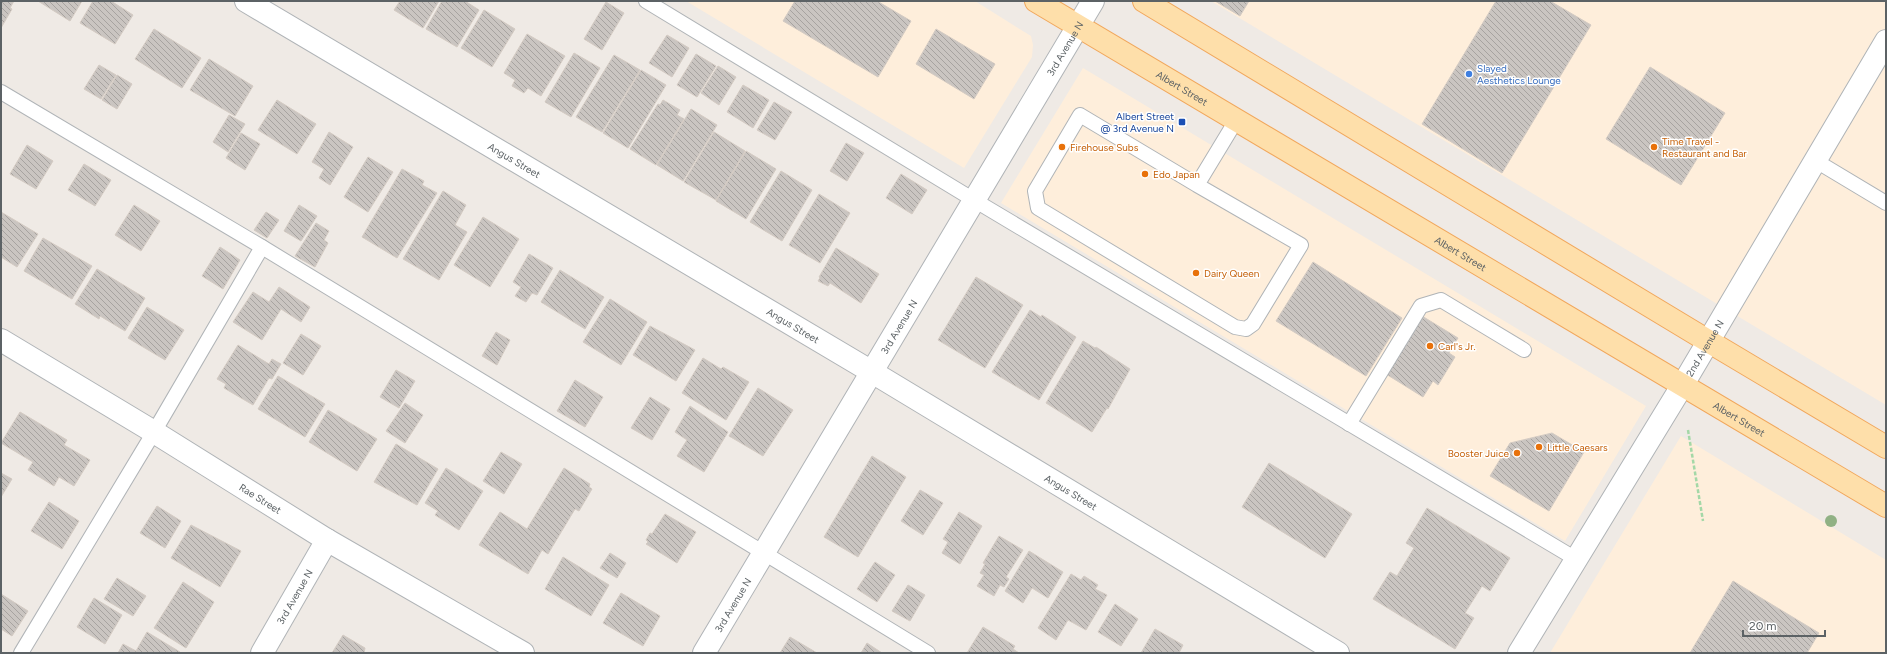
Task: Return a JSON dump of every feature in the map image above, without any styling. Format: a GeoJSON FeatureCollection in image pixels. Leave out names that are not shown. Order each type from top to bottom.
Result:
{"type":"FeatureCollection","features":[{"type":"Feature","properties":{"kind":"main road","name":"Albert Street"},"geometry":{"type":"LineString","coordinates":[[1036,1],[1886,506]]}},
{"type":"Feature","properties":{"kind":"main road"},"geometry":{"type":"LineString","coordinates":[[1144,1],[1708,342],[1886,447]]}},
{"type":"Feature","properties":{"kind":"street","name":"Angus Street"},"geometry":{"type":"LineString","coordinates":[[246,1],[274,8],[872,372],[1338,653]]}},
{"type":"Feature","properties":{"kind":"street","name":"3rd Avenue N"},"geometry":{"type":"LineString","coordinates":[[704,653],[1093,1]]}},
{"type":"Feature","properties":{"kind":"street","name":"2nd Avenue N"},"geometry":{"type":"LineString","coordinates":[[1519,653],[1682,386],[1886,41]]}},
{"type":"Feature","properties":{"kind":"street","name":"Rae Street"},"geometry":{"type":"LineString","coordinates":[[1,340],[154,432],[327,540],[523,653]]}},
{"type":"Feature","properties":{"kind":"street","name":"3rd Avenue N"},"geometry":{"type":"LineString","coordinates":[[262,653],[327,540]]}},
{"type":"Feature","properties":{"kind":"lane"},"geometry":{"type":"LineString","coordinates":[[646,1],[974,200],[1576,559]]}},
{"type":"Feature","properties":{"kind":"lane"},"geometry":{"type":"LineString","coordinates":[[1,92],[262,247],[928,653]]}},
{"type":"Feature","properties":{"kind":"lane"},"geometry":{"type":"LineString","coordinates":[[1080,115],[1197,185],[1301,245],[1253,324],[1246,329],[1234,327],[1038,208],[1035,190],[1080,115]]}},
{"type":"Feature","properties":{"kind":"lane"},"geometry":{"type":"LineString","coordinates":[[1197,185],[1237,120]]}},
{"type":"Feature","properties":{"kind":"lane"},"geometry":{"type":"LineString","coordinates":[[1816,161],[1886,203]]}},
{"type":"Feature","properties":{"kind":"lane"},"geometry":{"type":"LineString","coordinates":[[22,653],[262,247]]}},
{"type":"Feature","properties":{"kind":"lane"},"geometry":{"type":"LineString","coordinates":[[1349,424],[1421,306],[1441,300],[1524,350]]}},
{"type":"Feature","properties":{"kind":"path"},"geometry":{"type":"LineString","coordinates":[[1688,430],[1703,521]]}},
{"type":"Feature","properties":{"kind":"shaded area"},"geometry":{"type":"Polygon","coordinates":[[[686,1],[975,1],[1031,36],[1033,45],[1032,57],[964,168],[686,1]]]}},
{"type":"Feature","properties":{"kind":"shaded area"},"geometry":{"type":"Polygon","coordinates":[[[1211,1],[1886,1],[1886,405],[1211,1]]]}},
{"type":"Feature","properties":{"kind":"shaded area"},"geometry":{"type":"Polygon","coordinates":[[[1083,68],[1646,406],[1565,541],[1001,203],[1083,68]]]}},
{"type":"Feature","properties":{"kind":"shaded area"},"geometry":{"type":"Polygon","coordinates":[[[1681,436],[1886,560],[1886,653],[1550,653],[1681,436]]]}},
{"type":"Feature","properties":{"kind":"building"},"geometry":{"type":"Polygon","coordinates":[[[1,1],[14,1],[10,8],[12,9],[1,28],[1,1]]]}},
{"type":"Feature","properties":{"kind":"building"},"geometry":{"type":"Polygon","coordinates":[[[38,1],[82,1],[70,21],[38,1]]]}},
{"type":"Feature","properties":{"kind":"building"},"geometry":{"type":"Polygon","coordinates":[[[93,1],[111,1],[133,15],[115,44],[80,23],[93,1]]]}},
{"type":"Feature","properties":{"kind":"building"},"geometry":{"type":"Polygon","coordinates":[[[400,1],[439,1],[423,28],[394,10],[400,1]]]}},
{"type":"Feature","properties":{"kind":"building"},"geometry":{"type":"Polygon","coordinates":[[[442,1],[465,1],[479,10],[457,47],[426,29],[442,1]]]}},
{"type":"Feature","properties":{"kind":"building"},"geometry":{"type":"Polygon","coordinates":[[[795,1],[877,1],[911,21],[878,77],[783,21],[795,1]]]}},
{"type":"Feature","properties":{"kind":"building"},"geometry":{"type":"Polygon","coordinates":[[[1215,1],[1249,1],[1240,16],[1215,1]]]}},
{"type":"Feature","properties":{"kind":"building"},"geometry":{"type":"Polygon","coordinates":[[[1496,1],[1550,1],[1591,25],[1502,173],[1422,124],[1496,1]]]}},
{"type":"Feature","properties":{"kind":"building"},"geometry":{"type":"Polygon","coordinates":[[[606,2],[624,13],[602,50],[584,39],[606,2]]]}},
{"type":"Feature","properties":{"kind":"building"},"geometry":{"type":"Polygon","coordinates":[[[484,10],[515,29],[492,67],[461,48],[484,10]]]}},
{"type":"Feature","properties":{"kind":"building"},"geometry":{"type":"Polygon","coordinates":[[[154,29],[201,58],[182,88],[135,59],[154,29]]]}},
{"type":"Feature","properties":{"kind":"building"},"geometry":{"type":"Polygon","coordinates":[[[936,29],[995,64],[974,99],[916,64],[936,29]]]}},
{"type":"Feature","properties":{"kind":"building"},"geometry":{"type":"Polygon","coordinates":[[[527,34],[565,56],[541,96],[528,88],[524,93],[512,86],[515,80],[504,73],[527,34]]]}},
{"type":"Feature","properties":{"kind":"building"},"geometry":{"type":"Polygon","coordinates":[[[667,35],[689,48],[672,77],[649,63],[667,35]]]}},
{"type":"Feature","properties":{"kind":"building"},"geometry":{"type":"Polygon","coordinates":[[[574,53],[600,68],[571,117],[545,102],[574,53]]]}},
{"type":"Feature","properties":{"kind":"building"},"geometry":{"type":"Polygon","coordinates":[[[696,54],[716,66],[697,97],[677,85],[696,54]]]}},
{"type":"Feature","properties":{"kind":"building"},"geometry":{"type":"Polygon","coordinates":[[[614,55],[640,70],[602,132],[576,117],[614,55]]]}},
{"type":"Feature","properties":{"kind":"building"},"geometry":{"type":"Polygon","coordinates":[[[209,59],[253,86],[235,116],[190,90],[209,59]]]}},
{"type":"Feature","properties":{"kind":"building"},"geometry":{"type":"Polygon","coordinates":[[[99,65],[116,75],[101,99],[84,89],[99,65]]]}},
{"type":"Feature","properties":{"kind":"building"},"geometry":{"type":"Polygon","coordinates":[[[718,66],[736,77],[719,105],[701,93],[718,66]]]}},
{"type":"Feature","properties":{"kind":"building"},"geometry":{"type":"Polygon","coordinates":[[[1650,67],[1725,113],[1681,185],[1606,139],[1650,67]]]}},
{"type":"Feature","properties":{"kind":"building"},"geometry":{"type":"Polygon","coordinates":[[[641,70],[666,85],[628,148],[603,133],[641,70]]]}},
{"type":"Feature","properties":{"kind":"building"},"geometry":{"type":"Polygon","coordinates":[[[117,75],[132,84],[117,109],[102,100],[117,75]]]}},
{"type":"Feature","properties":{"kind":"building"},"geometry":{"type":"Polygon","coordinates":[[[743,85],[769,100],[753,128],[727,112],[743,85]]]}},
{"type":"Feature","properties":{"kind":"building"},"geometry":{"type":"Polygon","coordinates":[[[277,100],[316,124],[297,154],[258,130],[277,100]]]}},
{"type":"Feature","properties":{"kind":"building"},"geometry":{"type":"Polygon","coordinates":[[[663,100],[680,110],[677,115],[684,119],[656,165],[630,149],[658,104],[660,105],[663,100]]]}},
{"type":"Feature","properties":{"kind":"building"},"geometry":{"type":"Polygon","coordinates":[[[774,102],[792,112],[775,140],[757,130],[774,102]]]}},
{"type":"Feature","properties":{"kind":"building"},"geometry":{"type":"Polygon","coordinates":[[[691,109],[717,125],[683,181],[657,165],[691,109]]]}},
{"type":"Feature","properties":{"kind":"building"},"geometry":{"type":"Polygon","coordinates":[[[229,115],[245,124],[228,152],[213,142],[229,115]]]}},
{"type":"Feature","properties":{"kind":"building"},"geometry":{"type":"Polygon","coordinates":[[[329,132],[353,147],[330,185],[319,178],[324,169],[312,162],[329,132]]]}},
{"type":"Feature","properties":{"kind":"building"},"geometry":{"type":"Polygon","coordinates":[[[714,132],[745,151],[716,200],[684,182],[714,132]]]}},
{"type":"Feature","properties":{"kind":"building"},"geometry":{"type":"Polygon","coordinates":[[[241,133],[260,144],[245,170],[226,158],[241,133]]]}},
{"type":"Feature","properties":{"kind":"building"},"geometry":{"type":"Polygon","coordinates":[[[846,143],[864,153],[847,181],[830,171],[846,143]]]}},
{"type":"Feature","properties":{"kind":"building"},"geometry":{"type":"Polygon","coordinates":[[[27,145],[53,161],[36,189],[10,174],[27,145]]]}},
{"type":"Feature","properties":{"kind":"building"},"geometry":{"type":"Polygon","coordinates":[[[746,151],[776,169],[746,219],[716,201],[746,151]]]}},
{"type":"Feature","properties":{"kind":"building"},"geometry":{"type":"Polygon","coordinates":[[[368,157],[393,172],[368,212],[344,197],[368,157]]]}},
{"type":"Feature","properties":{"kind":"building"},"geometry":{"type":"Polygon","coordinates":[[[84,164],[111,180],[95,206],[68,190],[84,164]]]}},
{"type":"Feature","properties":{"kind":"building"},"geometry":{"type":"Polygon","coordinates":[[[402,169],[424,181],[422,185],[437,193],[397,258],[362,237],[402,169]]]}},
{"type":"Feature","properties":{"kind":"building"},"geometry":{"type":"Polygon","coordinates":[[[781,171],[812,190],[782,241],[750,222],[781,171]]]}},
{"type":"Feature","properties":{"kind":"building"},"geometry":{"type":"Polygon","coordinates":[[[901,174],[927,190],[912,214],[886,198],[901,174]]]}},
{"type":"Feature","properties":{"kind":"building"},"geometry":{"type":"Polygon","coordinates":[[[443,191],[466,205],[455,225],[467,232],[439,280],[403,259],[443,191]]]}},
{"type":"Feature","properties":{"kind":"building"},"geometry":{"type":"Polygon","coordinates":[[[819,194],[850,213],[820,263],[789,245],[819,194]]]}},
{"type":"Feature","properties":{"kind":"building"},"geometry":{"type":"Polygon","coordinates":[[[134,205],[160,221],[141,251],[115,235],[134,205]]]}},
{"type":"Feature","properties":{"kind":"building"},"geometry":{"type":"Polygon","coordinates":[[[299,205],[317,216],[301,241],[284,231],[299,205]]]}},
{"type":"Feature","properties":{"kind":"building"},"geometry":{"type":"Polygon","coordinates":[[[1,212],[38,234],[17,267],[1,257],[1,212]]]}},
{"type":"Feature","properties":{"kind":"building"},"geometry":{"type":"Polygon","coordinates":[[[266,212],[279,220],[267,238],[254,230],[266,212]]]}},
{"type":"Feature","properties":{"kind":"building"},"geometry":{"type":"Polygon","coordinates":[[[483,217],[519,239],[490,287],[454,265],[483,217]]]}},
{"type":"Feature","properties":{"kind":"building"},"geometry":{"type":"Polygon","coordinates":[[[316,223],[329,231],[324,240],[328,243],[315,267],[295,256],[316,223]]]}},
{"type":"Feature","properties":{"kind":"building"},"geometry":{"type":"Polygon","coordinates":[[[43,238],[92,266],[72,299],[24,271],[43,238]]]}},
{"type":"Feature","properties":{"kind":"building"},"geometry":{"type":"Polygon","coordinates":[[[220,247],[240,260],[223,289],[202,276],[220,247]]]}},
{"type":"Feature","properties":{"kind":"building"},"geometry":{"type":"Polygon","coordinates":[[[836,248],[879,274],[861,303],[830,283],[828,286],[818,281],[836,248]]]}},
{"type":"Feature","properties":{"kind":"building"},"geometry":{"type":"Polygon","coordinates":[[[529,254],[553,268],[537,295],[532,293],[526,302],[515,296],[521,287],[513,282],[529,254]]]}},
{"type":"Feature","properties":{"kind":"building"},"geometry":{"type":"Polygon","coordinates":[[[1313,262],[1402,318],[1366,376],[1276,321],[1313,262]]]}},
{"type":"Feature","properties":{"kind":"building"},"geometry":{"type":"Polygon","coordinates":[[[97,269],[145,298],[125,331],[100,316],[99,319],[75,304],[97,269]]]}},
{"type":"Feature","properties":{"kind":"building"},"geometry":{"type":"Polygon","coordinates":[[[560,270],[604,297],[585,329],[541,302],[560,270]]]}},
{"type":"Feature","properties":{"kind":"building"},"geometry":{"type":"Polygon","coordinates":[[[976,277],[1023,305],[985,368],[938,340],[976,277]]]}},
{"type":"Feature","properties":{"kind":"building"},"geometry":{"type":"Polygon","coordinates":[[[279,287],[310,307],[301,322],[281,309],[262,340],[233,322],[253,292],[269,302],[279,287]]]}},
{"type":"Feature","properties":{"kind":"building"},"geometry":{"type":"Polygon","coordinates":[[[610,299],[647,322],[621,365],[583,342],[610,299]]]}},
{"type":"Feature","properties":{"kind":"building"},"geometry":{"type":"Polygon","coordinates":[[[147,307],[184,330],[165,360],[128,338],[147,307]]]}},
{"type":"Feature","properties":{"kind":"building"},"geometry":{"type":"Polygon","coordinates":[[[1030,310],[1041,317],[1042,315],[1076,337],[1039,400],[992,372],[1030,310]]]}},
{"type":"Feature","properties":{"kind":"building"},"geometry":{"type":"Polygon","coordinates":[[[1422,316],[1458,338],[1449,353],[1455,357],[1438,385],[1433,381],[1423,397],[1386,374],[1422,316]]]}},
{"type":"Feature","properties":{"kind":"building"},"geometry":{"type":"Polygon","coordinates":[[[650,326],[695,350],[676,381],[633,355],[650,326]]]}},
{"type":"Feature","properties":{"kind":"building"},"geometry":{"type":"Polygon","coordinates":[[[496,332],[510,340],[497,365],[482,356],[496,332]]]}},
{"type":"Feature","properties":{"kind":"building"},"geometry":{"type":"Polygon","coordinates":[[[301,334],[321,346],[303,375],[283,363],[301,334]]]}},
{"type":"Feature","properties":{"kind":"building"},"geometry":{"type":"Polygon","coordinates":[[[1083,341],[1095,348],[1096,347],[1130,369],[1108,409],[1107,408],[1092,432],[1046,403],[1083,341]]]}},
{"type":"Feature","properties":{"kind":"building"},"geometry":{"type":"Polygon","coordinates":[[[238,345],[269,364],[272,359],[281,364],[272,379],[269,378],[253,405],[224,388],[226,384],[217,379],[238,345]]]}},
{"type":"Feature","properties":{"kind":"building"},"geometry":{"type":"Polygon","coordinates":[[[703,358],[721,369],[723,367],[749,382],[726,420],[682,393],[703,358]]]}},
{"type":"Feature","properties":{"kind":"building"},"geometry":{"type":"Polygon","coordinates":[[[396,370],[415,381],[399,408],[380,397],[396,370]]]}},
{"type":"Feature","properties":{"kind":"building"},"geometry":{"type":"Polygon","coordinates":[[[278,376],[325,404],[305,437],[258,409],[278,376]]]}},
{"type":"Feature","properties":{"kind":"building"},"geometry":{"type":"Polygon","coordinates":[[[575,380],[603,397],[585,427],[557,411],[575,380]]]}},
{"type":"Feature","properties":{"kind":"building"},"geometry":{"type":"Polygon","coordinates":[[[758,388],[793,410],[763,456],[729,436],[758,388]]]}},
{"type":"Feature","properties":{"kind":"building"},"geometry":{"type":"Polygon","coordinates":[[[650,397],[670,409],[652,440],[631,428],[650,397]]]}},
{"type":"Feature","properties":{"kind":"building"},"geometry":{"type":"Polygon","coordinates":[[[405,403],[423,415],[405,443],[386,431],[405,403]]]}},
{"type":"Feature","properties":{"kind":"building"},"geometry":{"type":"Polygon","coordinates":[[[690,406],[728,432],[704,472],[677,456],[687,440],[675,432],[690,406]]]}},
{"type":"Feature","properties":{"kind":"building"},"geometry":{"type":"Polygon","coordinates":[[[328,410],[377,439],[357,471],[309,442],[328,410]]]}},
{"type":"Feature","properties":{"kind":"building"},"geometry":{"type":"Polygon","coordinates":[[[20,412],[67,440],[64,445],[90,460],[74,486],[59,477],[54,486],[28,470],[33,462],[1,443],[20,412]]]}},
{"type":"Feature","properties":{"kind":"building"},"geometry":{"type":"Polygon","coordinates":[[[1552,433],[1584,452],[1549,511],[1490,476],[1510,443],[1552,433]]]}},
{"type":"Feature","properties":{"kind":"building"},"geometry":{"type":"Polygon","coordinates":[[[396,444],[438,469],[417,505],[374,482],[396,444]]]}},
{"type":"Feature","properties":{"kind":"building"},"geometry":{"type":"Polygon","coordinates":[[[501,452],[522,464],[504,494],[483,481],[501,452]]]}},
{"type":"Feature","properties":{"kind":"building"},"geometry":{"type":"Polygon","coordinates":[[[872,456],[906,477],[858,557],[824,537],[872,456]]]}},
{"type":"Feature","properties":{"kind":"building"},"geometry":{"type":"Polygon","coordinates":[[[1269,463],[1352,514],[1325,558],[1242,507],[1269,463]]]}},
{"type":"Feature","properties":{"kind":"building"},"geometry":{"type":"Polygon","coordinates":[[[446,468],[483,491],[459,530],[435,515],[438,511],[425,503],[446,468]]]}},
{"type":"Feature","properties":{"kind":"building"},"geometry":{"type":"Polygon","coordinates":[[[564,468],[590,484],[589,487],[592,489],[579,511],[575,509],[548,554],[542,550],[528,574],[479,545],[500,512],[527,529],[564,468]]]}},
{"type":"Feature","properties":{"kind":"building"},"geometry":{"type":"Polygon","coordinates":[[[1,473],[12,479],[1,497],[1,473]]]}},
{"type":"Feature","properties":{"kind":"building"},"geometry":{"type":"Polygon","coordinates":[[[920,490],[943,503],[923,535],[901,521],[920,490]]]}},
{"type":"Feature","properties":{"kind":"building"},"geometry":{"type":"Polygon","coordinates":[[[49,502],[79,521],[62,549],[31,531],[49,502]]]}},
{"type":"Feature","properties":{"kind":"building"},"geometry":{"type":"Polygon","coordinates":[[[157,506],[181,521],[165,548],[140,533],[157,506]]]}},
{"type":"Feature","properties":{"kind":"building"},"geometry":{"type":"Polygon","coordinates":[[[1427,508],[1510,558],[1490,591],[1482,586],[1465,613],[1474,618],[1455,649],[1373,599],[1390,572],[1397,576],[1414,548],[1406,543],[1427,508]]]}},
{"type":"Feature","properties":{"kind":"building"},"geometry":{"type":"Polygon","coordinates":[[[959,512],[982,526],[960,564],[942,553],[948,542],[943,539],[959,512]]]}},
{"type":"Feature","properties":{"kind":"building"},"geometry":{"type":"Polygon","coordinates":[[[665,514],[696,532],[677,563],[646,544],[648,542],[646,540],[650,533],[652,534],[665,514]]]}},
{"type":"Feature","properties":{"kind":"building"},"geometry":{"type":"Polygon","coordinates":[[[191,525],[241,551],[220,587],[171,558],[191,525]]]}},
{"type":"Feature","properties":{"kind":"building"},"geometry":{"type":"Polygon","coordinates":[[[999,536],[1023,550],[1006,577],[1009,579],[1004,587],[1000,585],[994,596],[977,586],[984,575],[980,573],[985,564],[983,563],[999,536]]]}},
{"type":"Feature","properties":{"kind":"building"},"geometry":{"type":"Polygon","coordinates":[[[1029,551],[1063,572],[1048,598],[1032,588],[1023,603],[1005,591],[1029,551]]]}},
{"type":"Feature","properties":{"kind":"building"},"geometry":{"type":"Polygon","coordinates":[[[610,553],[626,563],[617,578],[600,568],[610,553]]]}},
{"type":"Feature","properties":{"kind":"building"},"geometry":{"type":"Polygon","coordinates":[[[563,557],[609,585],[591,616],[545,589],[563,557]]]}},
{"type":"Feature","properties":{"kind":"building"},"geometry":{"type":"Polygon","coordinates":[[[875,562],[895,575],[877,602],[857,589],[875,562]]]}},
{"type":"Feature","properties":{"kind":"building"},"geometry":{"type":"Polygon","coordinates":[[[1071,574],[1081,580],[1084,576],[1098,585],[1095,589],[1107,595],[1086,630],[1068,620],[1056,640],[1038,628],[1071,574]]]}},
{"type":"Feature","properties":{"kind":"building"},"geometry":{"type":"Polygon","coordinates":[[[117,578],[146,596],[133,616],[104,599],[117,578]]]}},
{"type":"Feature","properties":{"kind":"building"},"geometry":{"type":"Polygon","coordinates":[[[1733,581],[1819,633],[1807,653],[1690,653],[1733,581]]]}},
{"type":"Feature","properties":{"kind":"building"},"geometry":{"type":"Polygon","coordinates":[[[183,582],[214,602],[186,648],[154,628],[183,582]]]}},
{"type":"Feature","properties":{"kind":"building"},"geometry":{"type":"Polygon","coordinates":[[[908,585],[925,595],[910,621],[892,611],[908,585]]]}},
{"type":"Feature","properties":{"kind":"building"},"geometry":{"type":"Polygon","coordinates":[[[621,593],[660,616],[643,646],[603,623],[621,593]]]}},
{"type":"Feature","properties":{"kind":"building"},"geometry":{"type":"Polygon","coordinates":[[[1,594],[28,611],[12,636],[1,629],[1,594]]]}},
{"type":"Feature","properties":{"kind":"building"},"geometry":{"type":"Polygon","coordinates":[[[94,598],[122,615],[105,644],[77,627],[94,598]]]}},
{"type":"Feature","properties":{"kind":"building"},"geometry":{"type":"Polygon","coordinates":[[[1115,604],[1138,619],[1121,646],[1098,632],[1115,604]]]}},
{"type":"Feature","properties":{"kind":"building"},"geometry":{"type":"Polygon","coordinates":[[[983,627],[1015,646],[1013,649],[1019,653],[967,653],[983,627]]]}},
{"type":"Feature","properties":{"kind":"building"},"geometry":{"type":"Polygon","coordinates":[[[1155,629],[1183,645],[1179,653],[1141,653],[1155,629]]]}},
{"type":"Feature","properties":{"kind":"building"},"geometry":{"type":"Polygon","coordinates":[[[147,632],[180,652],[118,653],[123,644],[136,651],[147,632]]]}},
{"type":"Feature","properties":{"kind":"building"},"geometry":{"type":"Polygon","coordinates":[[[343,635],[365,648],[364,653],[332,653],[343,635]]]}},
{"type":"Feature","properties":{"kind":"building"},"geometry":{"type":"Polygon","coordinates":[[[790,637],[817,653],[780,653],[790,637]]]}},
{"type":"Feature","properties":{"kind":"building"},"geometry":{"type":"Polygon","coordinates":[[[867,643],[882,653],[861,653],[867,643]]]}},
{"type":"Feature","properties":{"kind":"place","name":"Slayed Aesthetics Lounge"},"geometry":{"type":"Point","coordinates":[1469,74]}},
{"type":"Feature","properties":{"kind":"place","name":"Albert Street @ 3rd Avenue N"},"geometry":{"type":"Point","coordinates":[1182,122]}},
{"type":"Feature","properties":{"kind":"place","name":"Firehouse Subs"},"geometry":{"type":"Point","coordinates":[1062,147]}},
{"type":"Feature","properties":{"kind":"place","name":"Time Travel - Restaurant and Bar"},"geometry":{"type":"Point","coordinates":[1654,147]}},
{"type":"Feature","properties":{"kind":"place","name":"Edo Japan"},"geometry":{"type":"Point","coordinates":[1145,174]}},
{"type":"Feature","properties":{"kind":"place","name":"Dairy Queen"},"geometry":{"type":"Point","coordinates":[1196,273]}},
{"type":"Feature","properties":{"kind":"place","name":"Carl's Jr."},"geometry":{"type":"Point","coordinates":[1430,346]}},
{"type":"Feature","properties":{"kind":"place","name":"Little Caesars"},"geometry":{"type":"Point","coordinates":[1539,447]}},
{"type":"Feature","properties":{"kind":"place","name":"Booster Juice"},"geometry":{"type":"Point","coordinates":[1517,453]}}]}
